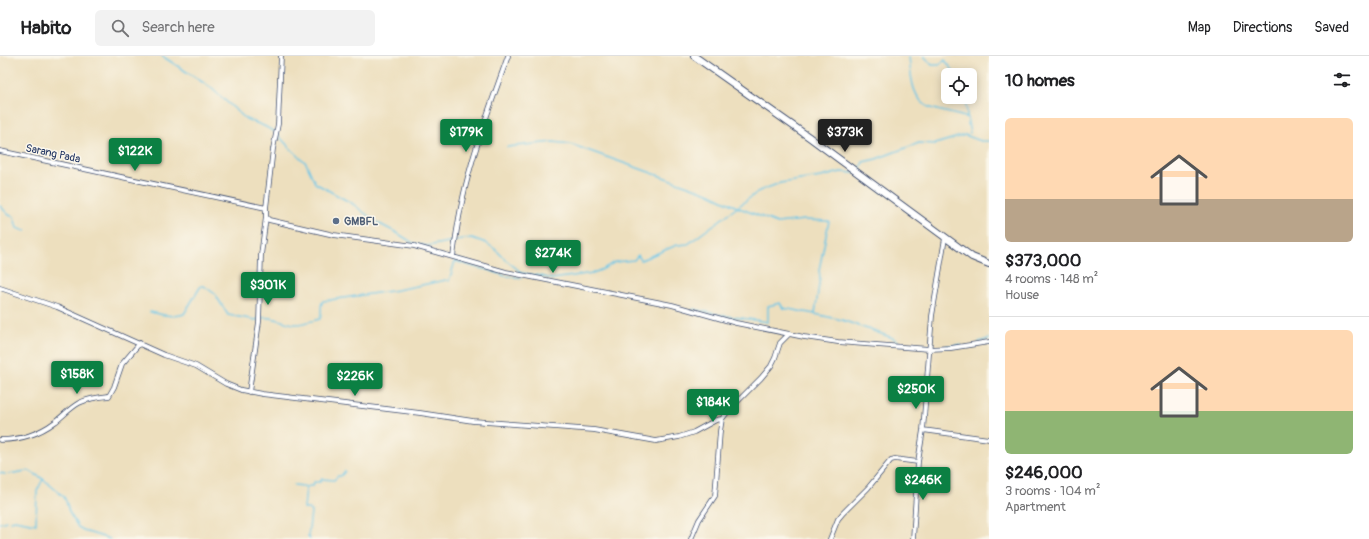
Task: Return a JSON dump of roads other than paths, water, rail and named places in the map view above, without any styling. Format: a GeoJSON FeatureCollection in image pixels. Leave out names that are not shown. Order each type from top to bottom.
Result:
{"type":"FeatureCollection","features":[{"type":"Feature","properties":{"kind":"street"},"geometry":{"type":"LineString","coordinates":[[249,392],[259,322],[261,255],[273,149],[278,124],[282,56]]}},
{"type":"Feature","properties":{"kind":"street"},"geometry":{"type":"LineString","coordinates":[[452,257],[470,167],[508,56]]}},
{"type":"Feature","properties":{"kind":"street"},"geometry":{"type":"LineString","coordinates":[[694,56],[809,137],[972,258],[989,264]]}},
{"type":"Feature","properties":{"kind":"street","name":"Sarang Pada"},"geometry":{"type":"LineString","coordinates":[[0,151],[266,208]]}},
{"type":"Feature","properties":{"kind":"street"},"geometry":{"type":"LineString","coordinates":[[266,217],[269,220],[334,234],[414,246],[506,272],[672,305],[736,323],[789,334],[842,342],[929,349],[945,349],[989,342]]}},
{"type":"Feature","properties":{"kind":"street"},"geometry":{"type":"LineString","coordinates":[[913,539],[918,462],[923,430],[933,309],[945,238]]}},
{"type":"Feature","properties":{"kind":"street"},"geometry":{"type":"LineString","coordinates":[[0,288],[57,307],[164,355],[196,366],[226,384],[249,392],[473,421],[594,430],[656,441],[679,437],[694,432],[716,420],[722,419]]}},
{"type":"Feature","properties":{"kind":"street"},"geometry":{"type":"LineString","coordinates":[[692,539],[699,520],[715,496],[722,419],[771,366],[780,343],[789,334]]}},
{"type":"Feature","properties":{"kind":"street"},"geometry":{"type":"LineString","coordinates":[[0,440],[20,439],[35,434],[53,424],[78,403],[95,397],[109,396],[114,387],[122,364],[140,343]]}},
{"type":"Feature","properties":{"kind":"street"},"geometry":{"type":"LineString","coordinates":[[923,430],[989,439]]}},
{"type":"Feature","properties":{"kind":"street"},"geometry":{"type":"LineString","coordinates":[[830,539],[840,516],[868,488],[891,460],[895,459],[918,462]]}},
{"type":"Feature","properties":{"kind":"waterway"},"geometry":{"type":"LineString","coordinates":[[162,56],[210,87],[246,119],[275,132]]}},
{"type":"Feature","properties":{"kind":"waterway"},"geometry":{"type":"LineString","coordinates":[[909,56],[913,86],[919,99],[931,108],[968,118]]}},
{"type":"Feature","properties":{"kind":"waterway"},"geometry":{"type":"LineString","coordinates":[[924,56],[932,65],[939,65],[945,60],[951,68]]}},
{"type":"Feature","properties":{"kind":"waterway"},"geometry":{"type":"LineString","coordinates":[[966,104],[970,133]]}},
{"type":"Feature","properties":{"kind":"waterway"},"geometry":{"type":"LineString","coordinates":[[277,134],[306,163],[315,183],[353,204],[376,222],[413,243],[427,246],[454,241]]}},
{"type":"Feature","properties":{"kind":"waterway"},"geometry":{"type":"LineString","coordinates":[[859,172],[863,162],[876,159],[919,143],[935,144],[965,135],[981,141],[989,141]]}},
{"type":"Feature","properties":{"kind":"waterway"},"geometry":{"type":"LineString","coordinates":[[507,147],[553,142],[570,144],[708,193],[737,207],[777,223],[804,220],[829,221],[819,270],[820,277],[815,314]]}},
{"type":"Feature","properties":{"kind":"waterway"},"geometry":{"type":"LineString","coordinates":[[456,240],[472,238],[486,243],[522,273],[552,279],[593,273],[615,262],[634,260],[638,255],[641,260],[677,245],[688,244],[759,191],[780,183],[821,177],[841,172],[854,173]]}},
{"type":"Feature","properties":{"kind":"waterway"},"geometry":{"type":"LineString","coordinates":[[0,206],[9,215],[14,217],[17,228],[26,231]]}},
{"type":"Feature","properties":{"kind":"waterway"},"geometry":{"type":"LineString","coordinates":[[449,281],[455,261],[505,276],[522,278]]}},
{"type":"Feature","properties":{"kind":"waterway"},"geometry":{"type":"LineString","coordinates":[[261,318],[273,318],[295,324],[304,323],[320,319],[321,305],[323,301],[397,290],[446,280]]}},
{"type":"Feature","properties":{"kind":"waterway"},"geometry":{"type":"LineString","coordinates":[[150,312],[171,316],[184,314],[201,286],[204,286],[215,294],[228,315],[256,320],[258,319]]}},
{"type":"Feature","properties":{"kind":"waterway"},"geometry":{"type":"LineString","coordinates":[[693,309],[768,322],[768,306],[780,303],[783,308],[842,320],[893,338],[901,344],[927,346]]}},
{"type":"Feature","properties":{"kind":"waterway"},"geometry":{"type":"LineString","coordinates":[[979,342],[989,339]]}},
{"type":"Feature","properties":{"kind":"waterway"},"geometry":{"type":"LineString","coordinates":[[946,346],[960,345]]}},
{"type":"Feature","properties":{"kind":"waterway"},"geometry":{"type":"LineString","coordinates":[[8,474],[30,471],[43,479],[64,497],[69,512],[78,527],[87,532],[110,539]]}},
{"type":"Feature","properties":{"kind":"waterway"},"geometry":{"type":"LineString","coordinates":[[310,539],[308,537],[311,512],[309,509],[304,508],[306,488],[313,486],[314,482],[320,482],[322,479],[334,480],[338,476],[341,476],[345,471]]}},
{"type":"Feature","properties":{"kind":"waterway"},"geometry":{"type":"LineString","coordinates":[[0,473],[5,474]]}},
{"type":"Feature","properties":{"kind":"waterway"},"geometry":{"type":"LineString","coordinates":[[10,521],[15,520],[36,524],[37,491],[43,479]]}},
{"type":"Feature","properties":{"kind":"waterway"},"geometry":{"type":"LineString","coordinates":[[294,485],[304,486],[306,488]]}},
{"type":"Feature","properties":{"kind":"waterway"},"geometry":{"type":"LineString","coordinates":[[0,523],[6,521]]}},
{"type":"Feature","properties":{"kind":"place","name":"GMBFL"},"geometry":{"type":"Point","coordinates":[336,221]}}]}
